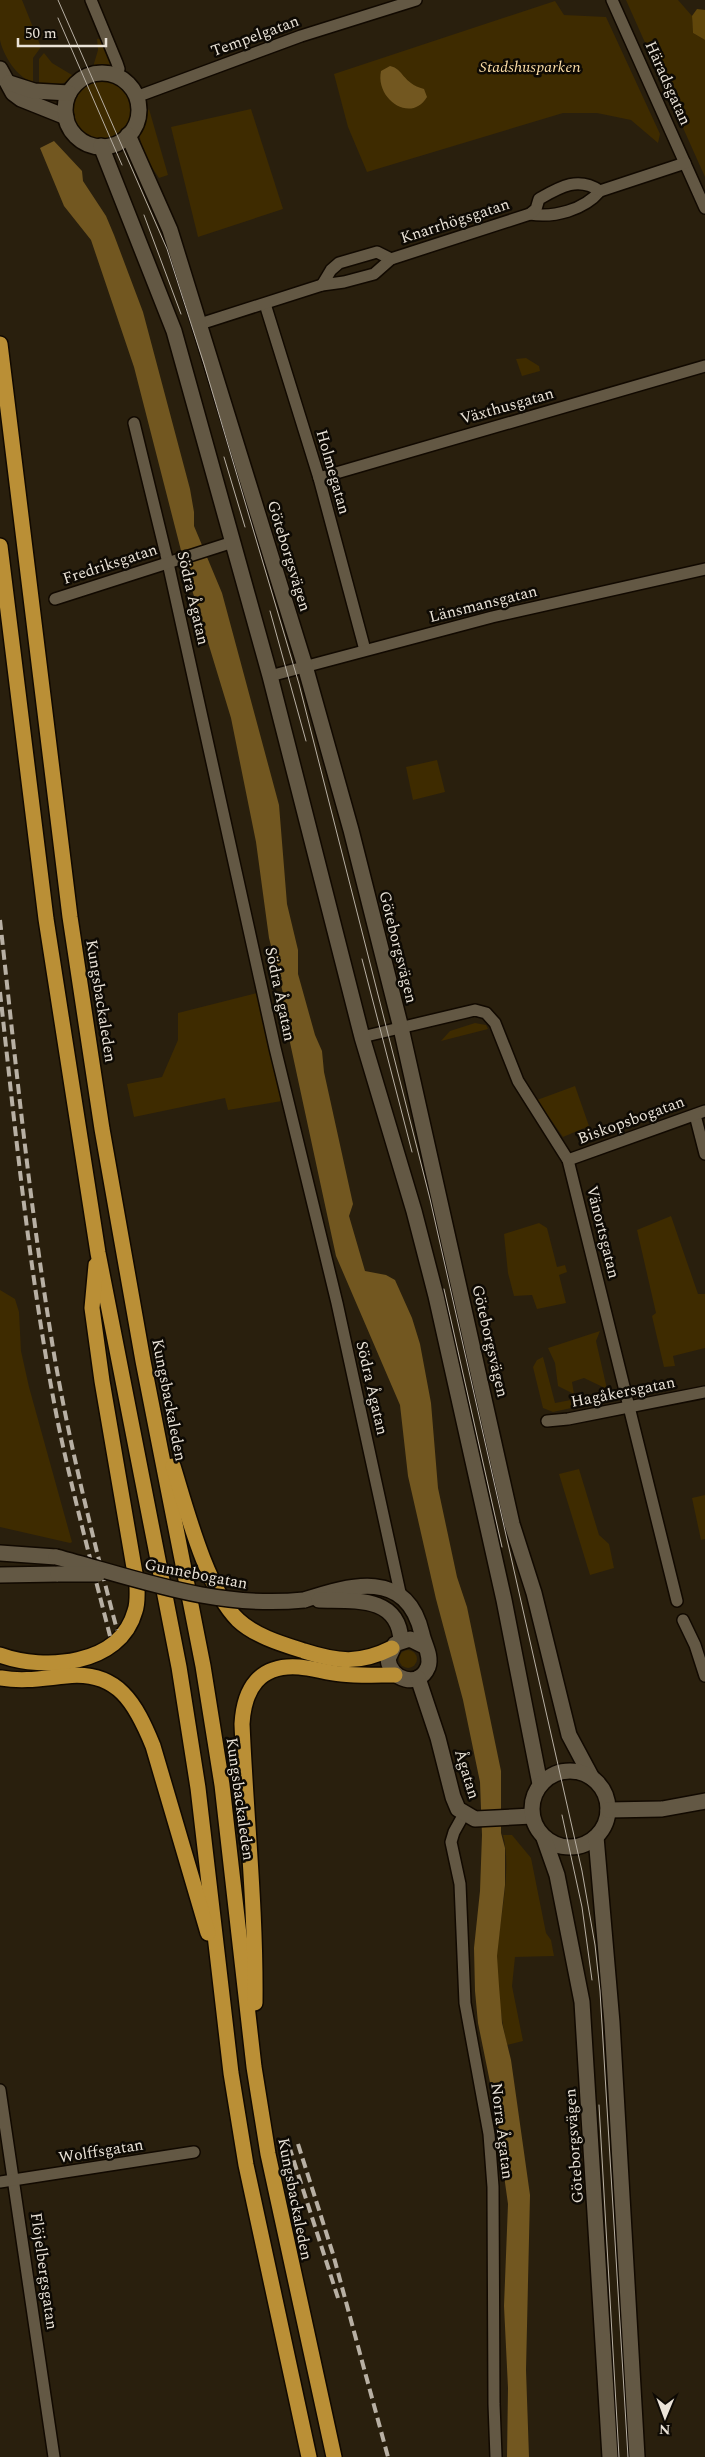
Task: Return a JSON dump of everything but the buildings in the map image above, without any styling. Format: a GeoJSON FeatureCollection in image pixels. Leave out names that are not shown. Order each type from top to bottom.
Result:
{"type":"FeatureCollection","features":[{"type":"Feature","properties":{"kind":"highway","name":"Kungsbackaleden"},"geometry":{"type":"LineString","coordinates":[[0,344],[70,916],[102,1129],[143,1361],[203,1666],[222,1784],[254,2067],[268,2154],[334,2457]]}},
{"type":"Feature","properties":{"kind":"highway"},"geometry":{"type":"LineString","coordinates":[[0,546],[46,919],[98,1253],[179,1666],[198,1788],[231,2074],[246,2165],[309,2457]]}},
{"type":"Feature","properties":{"kind":"highway"},"geometry":{"type":"LineString","coordinates":[[0,1654],[15,1659],[56,1662],[84,1658],[100,1653],[114,1645],[130,1624],[136,1610],[137,1585],[102,1381],[92,1308],[98,1253]]}},
{"type":"Feature","properties":{"kind":"highway"},"geometry":{"type":"LineString","coordinates":[[143,1361],[182,1494],[208,1569],[229,1610],[240,1621],[259,1633],[323,1657],[357,1660],[397,1644]]}},
{"type":"Feature","properties":{"kind":"highway"},"geometry":{"type":"LineString","coordinates":[[254,2067],[256,1947],[252,1862],[242,1732],[245,1699],[255,1682],[264,1674],[285,1667],[299,1667],[342,1675],[395,1675]]}},
{"type":"Feature","properties":{"kind":"highway"},"geometry":{"type":"LineString","coordinates":[[0,1678],[27,1680],[86,1674],[101,1678],[114,1685],[126,1695],[144,1726],[152,1746],[196,1896],[218,1962]]}},
{"type":"Feature","properties":{"kind":"main road"},"geometry":{"type":"LineString","coordinates":[[0,69],[13,92],[21,99],[66,117]]}},
{"type":"Feature","properties":{"kind":"main road"},"geometry":{"type":"LineString","coordinates":[[104,73],[116,76],[128,84],[136,97],[138,108],[137,120],[128,135],[112,144],[101,146],[88,144],[78,138],[70,128],[66,117],[65,105],[69,93],[80,80],[90,75],[104,73]]}},
{"type":"Feature","properties":{"kind":"main road"},"geometry":{"type":"LineString","coordinates":[[9,83],[34,91],[69,93]]}},
{"type":"Feature","properties":{"kind":"main road","name":"Göteborgsvägen"},"geometry":{"type":"LineString","coordinates":[[128,135],[170,230],[305,666],[351,830],[401,1028],[512,1524],[534,1592],[569,1735],[592,1778],[603,1790],[608,1810]]}},
{"type":"Feature","properties":{"kind":"main road"},"geometry":{"type":"LineString","coordinates":[[101,146],[174,331],[270,676],[362,1037],[414,1211],[436,1296],[504,1600],[540,1784]]}},
{"type":"Feature","properties":{"kind":"main road","name":"Gunnebogatan"},"geometry":{"type":"LineString","coordinates":[[0,1553],[56,1557],[112,1574],[188,1593],[243,1602],[276,1603],[327,1597],[373,1604],[386,1609],[395,1617],[400,1628],[397,1644]]}},
{"type":"Feature","properties":{"kind":"main road","name":"Gunnebogatan"},"geometry":{"type":"LineString","coordinates":[[1,1576],[112,1574]]}},
{"type":"Feature","properties":{"kind":"main road"},"geometry":{"type":"LineString","coordinates":[[327,1597],[363,1585],[376,1586],[401,1597],[415,1616],[429,1656],[428,1665],[418,1678],[406,1680],[395,1675],[388,1662],[397,1644],[413,1640],[424,1646]]}},
{"type":"Feature","properties":{"kind":"main road","name":"Ågatan"},"geometry":{"type":"LineString","coordinates":[[418,1678],[438,1738],[455,1804],[470,1817],[507,1818],[532,1816]]}},
{"type":"Feature","properties":{"kind":"main road"},"geometry":{"type":"LineString","coordinates":[[532,1816],[532,1801],[540,1784],[554,1774],[567,1770],[580,1772],[592,1778]]}},
{"type":"Feature","properties":{"kind":"main road"},"geometry":{"type":"LineString","coordinates":[[544,1838],[559,1845],[569,1847],[582,1845],[596,1837],[606,1822],[608,1810],[662,1809],[705,1801]]}},
{"type":"Feature","properties":{"kind":"main road","name":"Göteborgsvägen"},"geometry":{"type":"LineString","coordinates":[[532,1816],[537,1829],[544,1838],[557,1875],[583,2017],[610,2457]]}},
{"type":"Feature","properties":{"kind":"main road"},"geometry":{"type":"LineString","coordinates":[[596,1837],[612,2014],[637,2457]]}},
{"type":"Feature","properties":{"kind":"street"},"geometry":{"type":"LineString","coordinates":[[91,0],[117,63],[116,76]]}},
{"type":"Feature","properties":{"kind":"street","name":"Tempelgatan"},"geometry":{"type":"LineString","coordinates":[[136,97],[301,36],[416,0]]}},
{"type":"Feature","properties":{"kind":"street","name":"Häradsgatan"},"geometry":{"type":"LineString","coordinates":[[612,0],[705,208]]}},
{"type":"Feature","properties":{"kind":"street","name":"Knarrhögsgatan"},"geometry":{"type":"LineString","coordinates":[[200,324],[322,285],[344,282],[374,274],[391,258],[530,214],[552,214],[581,206],[591,201],[600,191],[685,163]]}},
{"type":"Feature","properties":{"kind":"street","name":"Knarrhögsgatan"},"geometry":{"type":"LineString","coordinates":[[530,214],[536,209],[539,199],[572,184],[583,182],[600,191]]}},
{"type":"Feature","properties":{"kind":"street","name":"Knarrhögsgatan"},"geometry":{"type":"LineString","coordinates":[[322,285],[331,270],[339,263],[377,252],[391,258]]}},
{"type":"Feature","properties":{"kind":"street","name":"Holmegatan"},"geometry":{"type":"LineString","coordinates":[[265,304],[319,478],[366,650]]}},
{"type":"Feature","properties":{"kind":"street","name":"Växthusgatan"},"geometry":{"type":"LineString","coordinates":[[319,478],[705,366]]}},
{"type":"Feature","properties":{"kind":"street","name":"Södra Ågatan"},"geometry":{"type":"LineString","coordinates":[[134,423],[172,561],[275,1048],[339,1312],[401,1597]]}},
{"type":"Feature","properties":{"kind":"street","name":"Fredriksgatan"},"geometry":{"type":"LineString","coordinates":[[55,599],[233,542]]}},
{"type":"Feature","properties":{"kind":"street","name":"Länsmansgatan"},"geometry":{"type":"LineString","coordinates":[[270,676],[492,617],[705,569]]}},
{"type":"Feature","properties":{"kind":"street","name":"Vänortsgatan"},"geometry":{"type":"LineString","coordinates":[[362,1037],[475,1010],[486,1013],[495,1023],[518,1081],[568,1160],[677,1600]]}},
{"type":"Feature","properties":{"kind":"street"},"geometry":{"type":"LineString","coordinates":[[700,1113],[705,1154]]}},
{"type":"Feature","properties":{"kind":"street","name":"Biskopsbogatan"},"geometry":{"type":"LineString","coordinates":[[568,1160],[700,1113]]}},
{"type":"Feature","properties":{"kind":"street","name":"Hagåkersgatan"},"geometry":{"type":"LineString","coordinates":[[547,1421],[568,1420],[705,1392]]}},
{"type":"Feature","properties":{"kind":"street"},"geometry":{"type":"LineString","coordinates":[[376,1586],[394,1571]]}},
{"type":"Feature","properties":{"kind":"street"},"geometry":{"type":"LineString","coordinates":[[683,1620],[700,1657],[705,1676]]}},
{"type":"Feature","properties":{"kind":"street","name":"Norra Ågatan"},"geometry":{"type":"LineString","coordinates":[[470,1817],[454,1832],[451,1842],[460,1884],[465,2003],[489,2134],[493,2187],[496,2457]]}},
{"type":"Feature","properties":{"kind":"street","name":"Flöjelbergsgatan"},"geometry":{"type":"LineString","coordinates":[[0,2090],[54,2457]]}},
{"type":"Feature","properties":{"kind":"street","name":"Wolffsgatan"},"geometry":{"type":"LineString","coordinates":[[0,2182],[194,2152]]}},
{"type":"Feature","properties":{"kind":"green space"},"geometry":{"type":"Polygon","coordinates":[[[0,0],[22,0],[41,47],[33,58],[33,82],[27,80],[16,71],[4,52],[0,40],[0,0]]]}},
{"type":"Feature","properties":{"kind":"green space"},"geometry":{"type":"Polygon","coordinates":[[[626,0],[678,0],[692,16],[693,33],[705,40],[705,177],[626,0]]]}},
{"type":"Feature","properties":{"kind":"green space","name":"Stadshusparken"},"geometry":{"type":"Polygon","coordinates":[[[555,1],[564,15],[606,17],[660,134],[658,143],[631,120],[597,113],[563,113],[367,172],[348,127],[334,74],[555,1]]]}},
{"type":"Feature","properties":{"kind":"green space"},"geometry":{"type":"Polygon","coordinates":[[[102,38],[113,70],[93,67],[98,50],[97,39],[102,38]]]}},
{"type":"Feature","properties":{"kind":"green space"},"geometry":{"type":"Polygon","coordinates":[[[44,53],[52,63],[72,75],[71,80],[53,87],[39,85],[39,59],[44,53]]]}},
{"type":"Feature","properties":{"kind":"green space"},"geometry":{"type":"Polygon","coordinates":[[[96,81],[108,81],[123,89],[131,104],[131,116],[123,131],[108,139],[96,139],[81,131],[73,116],[73,104],[81,89],[96,81]]]}},
{"type":"Feature","properties":{"kind":"green space"},"geometry":{"type":"Polygon","coordinates":[[[149,109],[168,175],[159,178],[148,161],[141,145],[140,127],[149,109]]]}},
{"type":"Feature","properties":{"kind":"green space"},"geometry":{"type":"Polygon","coordinates":[[[251,109],[283,209],[198,237],[171,127],[251,109]]]}},
{"type":"Feature","properties":{"kind":"green space"},"geometry":{"type":"Polygon","coordinates":[[[526,358],[539,366],[540,371],[522,376],[516,359],[526,358]]]}},
{"type":"Feature","properties":{"kind":"green space"},"geometry":{"type":"Polygon","coordinates":[[[437,760],[445,792],[413,800],[406,767],[437,760]]]}},
{"type":"Feature","properties":{"kind":"green space"},"geometry":{"type":"Polygon","coordinates":[[[257,993],[282,1101],[228,1110],[225,1098],[134,1117],[127,1084],[162,1077],[178,1040],[178,1013],[257,993]]]}},
{"type":"Feature","properties":{"kind":"green space"},"geometry":{"type":"Polygon","coordinates":[[[475,1023],[486,1025],[488,1029],[441,1041],[450,1031],[475,1023]]]}},
{"type":"Feature","properties":{"kind":"green space"},"geometry":{"type":"Polygon","coordinates":[[[575,1086],[589,1126],[563,1137],[537,1100],[575,1086]]]}},
{"type":"Feature","properties":{"kind":"green space"},"geometry":{"type":"Polygon","coordinates":[[[671,1216],[698,1294],[705,1294],[705,1348],[673,1356],[675,1366],[664,1367],[652,1316],[656,1313],[637,1230],[671,1216]]]}},
{"type":"Feature","properties":{"kind":"green space"},"geometry":{"type":"Polygon","coordinates":[[[539,1223],[547,1228],[557,1267],[565,1265],[567,1272],[559,1275],[566,1303],[537,1309],[532,1295],[514,1296],[508,1273],[504,1234],[539,1223]]]}},
{"type":"Feature","properties":{"kind":"green space"},"geometry":{"type":"Polygon","coordinates":[[[0,1290],[15,1299],[19,1312],[21,1351],[29,1387],[72,1542],[70,1543],[0,1527],[0,1290]]]}},
{"type":"Feature","properties":{"kind":"green space"},"geometry":{"type":"Polygon","coordinates":[[[600,1331],[596,1341],[607,1389],[584,1378],[572,1382],[574,1394],[558,1386],[555,1363],[548,1348],[600,1331]]]}},
{"type":"Feature","properties":{"kind":"green space"},"geometry":{"type":"Polygon","coordinates":[[[543,1357],[555,1403],[602,1394],[608,1396],[608,1400],[553,1412],[543,1408],[533,1367],[537,1360],[543,1357]]]}},
{"type":"Feature","properties":{"kind":"green space"},"geometry":{"type":"Polygon","coordinates":[[[579,1469],[599,1535],[609,1544],[614,1568],[590,1575],[559,1474],[579,1469]]]}},
{"type":"Feature","properties":{"kind":"green space"},"geometry":{"type":"Polygon","coordinates":[[[705,1495],[705,1539],[701,1540],[692,1498],[705,1495]]]}},
{"type":"Feature","properties":{"kind":"green space"},"geometry":{"type":"Polygon","coordinates":[[[404,1650],[412,1650],[417,1655],[415,1666],[404,1668],[399,1663],[399,1655],[404,1650]]]}},
{"type":"Feature","properties":{"kind":"green space"},"geometry":{"type":"Polygon","coordinates":[[[503,1835],[512,1835],[531,1858],[546,1933],[551,1940],[554,1956],[515,1957],[512,1986],[523,2041],[507,2045],[497,1976],[498,1939],[506,1878],[503,1835]]]}},
{"type":"Feature","properties":{"kind":"shaded area"},"geometry":{"type":"Polygon","coordinates":[[[697,9],[705,10],[705,40],[693,33],[692,16],[697,9]]]}},
{"type":"Feature","properties":{"kind":"shaded area"},"geometry":{"type":"Polygon","coordinates":[[[390,66],[398,70],[411,83],[424,89],[427,97],[420,105],[404,108],[396,105],[389,99],[383,91],[381,71],[390,66]]]}},
{"type":"Feature","properties":{"kind":"shaded area"},"geometry":{"type":"Polygon","coordinates":[[[54,141],[82,171],[83,181],[106,216],[143,312],[190,489],[194,512],[194,526],[222,593],[279,805],[287,904],[298,950],[298,974],[315,1035],[322,1051],[324,1072],[353,1204],[349,1216],[365,1271],[386,1275],[395,1280],[412,1318],[420,1344],[431,1403],[438,1488],[457,1577],[467,1607],[501,1771],[501,1833],[505,1848],[505,1885],[497,1956],[499,1986],[502,2023],[511,2060],[530,2195],[526,2370],[529,2457],[507,2457],[508,2388],[504,2306],[508,2204],[493,2097],[478,2023],[475,1991],[474,1948],[480,1891],[482,1835],[480,1782],[463,1700],[436,1599],[408,1476],[400,1405],[336,1256],[283,1010],[283,993],[269,938],[256,842],[231,718],[186,570],[134,367],[91,240],[64,206],[40,148],[54,141]]]}},
{"type":"Feature","properties":{"kind":"tram line"},"geometry":{"type":"LineString","coordinates":[[58,0],[167,249],[204,364],[299,684],[430,1199],[582,1871],[595,1945],[600,1991],[628,2457]]}},
{"type":"Feature","properties":{"kind":"tram line"},"geometry":{"type":"LineString","coordinates":[[58,18],[122,165]]}},
{"type":"Feature","properties":{"kind":"tram line"},"geometry":{"type":"LineString","coordinates":[[144,215],[181,314]]}},
{"type":"Feature","properties":{"kind":"tram line"},"geometry":{"type":"LineString","coordinates":[[224,457],[245,527]]}},
{"type":"Feature","properties":{"kind":"tram line"},"geometry":{"type":"LineString","coordinates":[[270,611],[306,741]]}},
{"type":"Feature","properties":{"kind":"tram line"},"geometry":{"type":"LineString","coordinates":[[362,959],[412,1152]]}},
{"type":"Feature","properties":{"kind":"tram line"},"geometry":{"type":"LineString","coordinates":[[444,1289],[502,1547]]}},
{"type":"Feature","properties":{"kind":"tram line"},"geometry":{"type":"LineString","coordinates":[[562,1815],[582,1907],[592,1980]]}},
{"type":"Feature","properties":{"kind":"tram line"},"geometry":{"type":"LineString","coordinates":[[599,2105],[619,2457]]}},
{"type":"Feature","properties":{"kind":"railway"},"geometry":{"type":"LineString","coordinates":[[0,920],[45,1300],[60,1389],[75,1458],[117,1630]]}},
{"type":"Feature","properties":{"kind":"railway"},"geometry":{"type":"LineString","coordinates":[[0,992],[24,1208],[48,1370],[70,1477],[110,1636]]}},
{"type":"Feature","properties":{"kind":"railway"},"geometry":{"type":"LineString","coordinates":[[298,2144],[333,2254],[388,2457]]}},
{"type":"Feature","properties":{"kind":"railway"},"geometry":{"type":"LineString","coordinates":[[289,2146],[338,2298]]}}]}
